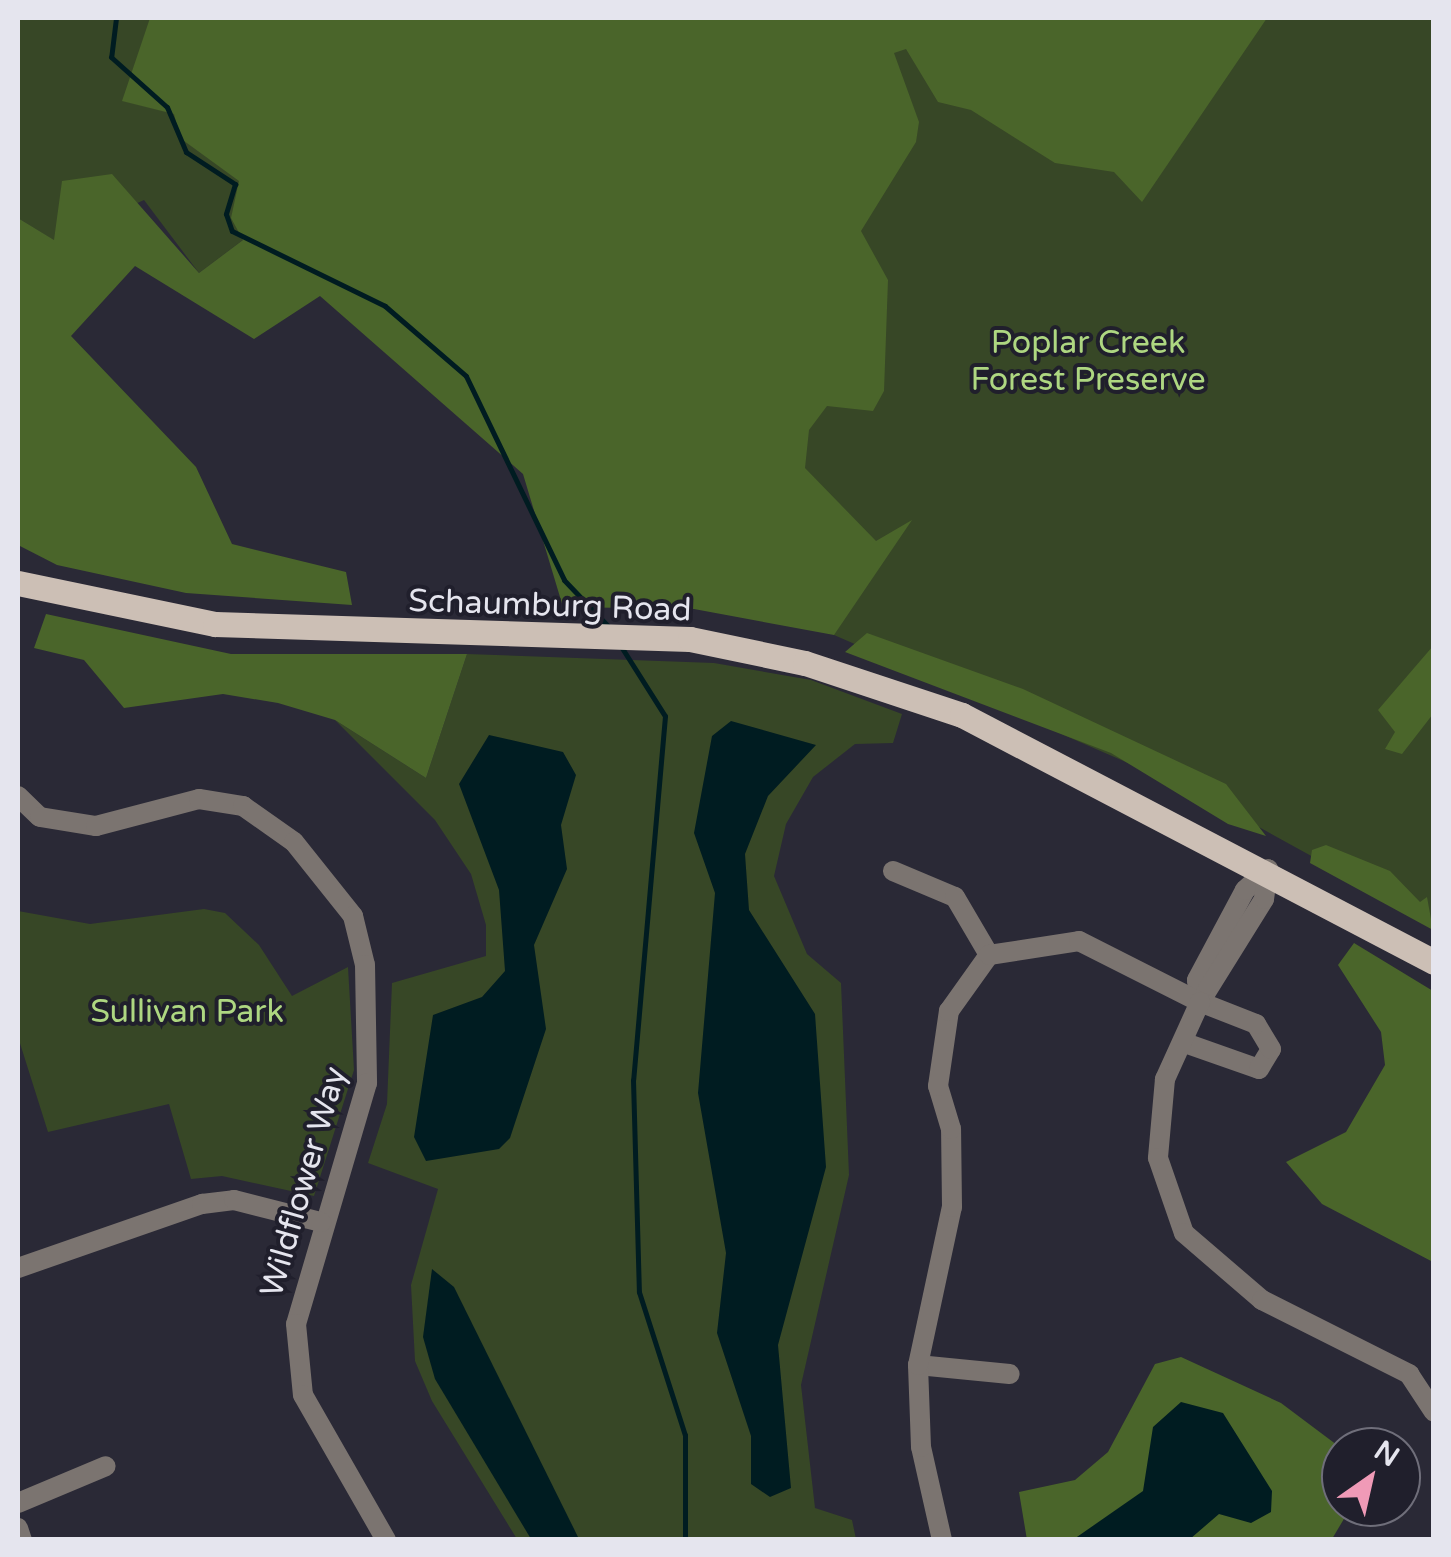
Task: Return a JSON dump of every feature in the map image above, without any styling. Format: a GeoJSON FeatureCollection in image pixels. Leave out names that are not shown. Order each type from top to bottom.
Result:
{"type":"FeatureCollection","features":[{"type":"Feature","properties":{"kind":"main road","name":"Schaumburg Road"},"geometry":{"type":"LineString","coordinates":[[18,585],[215,624],[614,635],[805,663],[962,716],[1268,869],[1434,962]]}},
{"type":"Feature","properties":{"kind":"street","name":"Wildflower Way"},"geometry":{"type":"LineString","coordinates":[[18,796],[40,817],[96,826],[199,799],[243,806],[294,842],[346,903],[362,939],[370,1060],[321,1222],[296,1324],[303,1395],[386,1540]]}},
{"type":"Feature","properties":{"kind":"street"},"geometry":{"type":"LineString","coordinates":[[1268,869],[1264,899],[1216,990],[1200,1002],[1166,1078],[1158,1158],[1184,1232],[1262,1300],[1409,1374],[1434,1412]]}},
{"type":"Feature","properties":{"kind":"street"},"geometry":{"type":"LineString","coordinates":[[893,871],[955,896],[989,955]]}},
{"type":"Feature","properties":{"kind":"street"},"geometry":{"type":"LineString","coordinates":[[942,1540],[921,1447],[918,1365],[952,1207],[950,1129],[938,1086],[949,1011],[989,955],[1079,941],[1200,1002],[1256,1024],[1271,1048],[1260,1069],[1185,1042]]}},
{"type":"Feature","properties":{"kind":"street"},"geometry":{"type":"LineString","coordinates":[[18,1268],[202,1204],[234,1200],[321,1222]]}},
{"type":"Feature","properties":{"kind":"street"},"geometry":{"type":"LineString","coordinates":[[918,1365],[1010,1374]]}},
{"type":"Feature","properties":{"kind":"street"},"geometry":{"type":"LineString","coordinates":[[18,1504],[106,1466]]}},
{"type":"Feature","properties":{"kind":"street"},"geometry":{"type":"LineString","coordinates":[[18,1528],[22,1540]]}},
{"type":"Feature","properties":{"kind":"green space","name":"Poplar Creek Forest Preserve"},"geometry":{"type":"Polygon","coordinates":[[[18,18],[1433,18],[1433,923],[1197,793],[834,635],[641,487],[243,240],[199,273],[144,200],[55,241],[18,218],[18,18]]]}},
{"type":"Feature","properties":{"kind":"green space"},"geometry":{"type":"Polygon","coordinates":[[[150,18],[1267,18],[1142,202],[1114,172],[1055,163],[971,110],[938,102],[906,49],[894,53],[919,122],[916,142],[861,231],[888,280],[884,391],[873,411],[827,406],[809,430],[805,468],[876,541],[912,520],[834,635],[694,609],[563,607],[523,474],[320,296],[254,339],[135,266],[71,336],[196,467],[232,544],[346,572],[352,605],[186,593],[57,565],[18,545],[18,218],[54,240],[62,181],[112,174],[199,273],[243,240],[231,218],[239,181],[180,138],[174,114],[122,101],[150,18]]]}},
{"type":"Feature","properties":{"kind":"green space"},"geometry":{"type":"Polygon","coordinates":[[[46,614],[231,654],[467,654],[426,778],[335,720],[278,703],[223,694],[124,708],[84,660],[34,648],[46,614]]]}},
{"type":"Feature","properties":{"kind":"green space"},"geometry":{"type":"Polygon","coordinates":[[[867,633],[1023,689],[1226,784],[1266,836],[1228,824],[1111,753],[845,652],[867,633]]]}},
{"type":"Feature","properties":{"kind":"green space"},"geometry":{"type":"Polygon","coordinates":[[[1433,646],[1433,714],[1402,754],[1385,749],[1395,732],[1378,710],[1433,646]]]}},
{"type":"Feature","properties":{"kind":"green space"},"geometry":{"type":"Polygon","coordinates":[[[467,654],[714,663],[811,680],[902,714],[893,743],[855,744],[813,777],[786,824],[774,876],[807,954],[841,983],[849,1175],[801,1385],[815,1508],[852,1520],[856,1539],[517,1539],[432,1401],[415,1361],[411,1285],[438,1189],[368,1163],[387,1104],[392,983],[486,956],[486,925],[471,874],[435,820],[335,720],[426,778],[467,654]]]}},
{"type":"Feature","properties":{"kind":"green space"},"geometry":{"type":"Polygon","coordinates":[[[1326,845],[1390,871],[1420,902],[1427,897],[1433,930],[1310,863],[1312,850],[1326,845]]]}},
{"type":"Feature","properties":{"kind":"green space","name":"Sullivan Park"},"geometry":{"type":"Polygon","coordinates":[[[204,909],[225,913],[259,945],[292,996],[348,967],[354,1070],[314,1196],[222,1176],[191,1179],[169,1104],[48,1132],[18,1037],[18,911],[90,924],[204,909]]]}},
{"type":"Feature","properties":{"kind":"green space"},"geometry":{"type":"Polygon","coordinates":[[[1354,943],[1433,991],[1433,1262],[1322,1204],[1286,1162],[1346,1132],[1385,1065],[1381,1032],[1338,965],[1354,943]]]}},
{"type":"Feature","properties":{"kind":"green space"},"geometry":{"type":"Polygon","coordinates":[[[1181,1357],[1281,1403],[1321,1433],[1321,1527],[1339,1527],[1332,1539],[1027,1540],[1019,1492],[1075,1480],[1108,1452],[1155,1364],[1181,1357]]]}},
{"type":"Feature","properties":{"kind":"shaded area"},"geometry":{"type":"Polygon","coordinates":[[[731,721],[816,745],[768,796],[745,854],[749,910],[815,1014],[826,1167],[778,1345],[791,1488],[770,1497],[751,1484],[751,1436],[717,1333],[726,1253],[698,1093],[715,893],[694,833],[712,736],[731,721]]]}},
{"type":"Feature","properties":{"kind":"shaded area"},"geometry":{"type":"Polygon","coordinates":[[[489,735],[563,752],[576,775],[561,825],[567,869],[534,945],[546,1029],[510,1138],[499,1149],[426,1161],[414,1137],[433,1015],[482,997],[505,971],[499,890],[459,784],[489,735]]]}},
{"type":"Feature","properties":{"kind":"shaded area"},"geometry":{"type":"Polygon","coordinates":[[[432,1269],[454,1287],[579,1539],[531,1539],[435,1379],[423,1337],[432,1269]]]}},
{"type":"Feature","properties":{"kind":"shaded area"},"geometry":{"type":"Polygon","coordinates":[[[1181,1402],[1223,1413],[1272,1491],[1271,1512],[1251,1523],[1219,1514],[1190,1539],[1074,1539],[1143,1491],[1153,1427],[1181,1402]]]}},
{"type":"Feature","properties":{"kind":"waterway"},"geometry":{"type":"LineString","coordinates":[[116,18],[111,57],[167,107],[186,152],[235,184],[226,214],[232,231],[385,306],[466,376],[564,580],[608,626]]}},
{"type":"Feature","properties":{"kind":"waterway"},"geometry":{"type":"LineString","coordinates":[[622,648],[665,716],[633,1080],[639,1292],[685,1435],[685,1540]]}}]}
